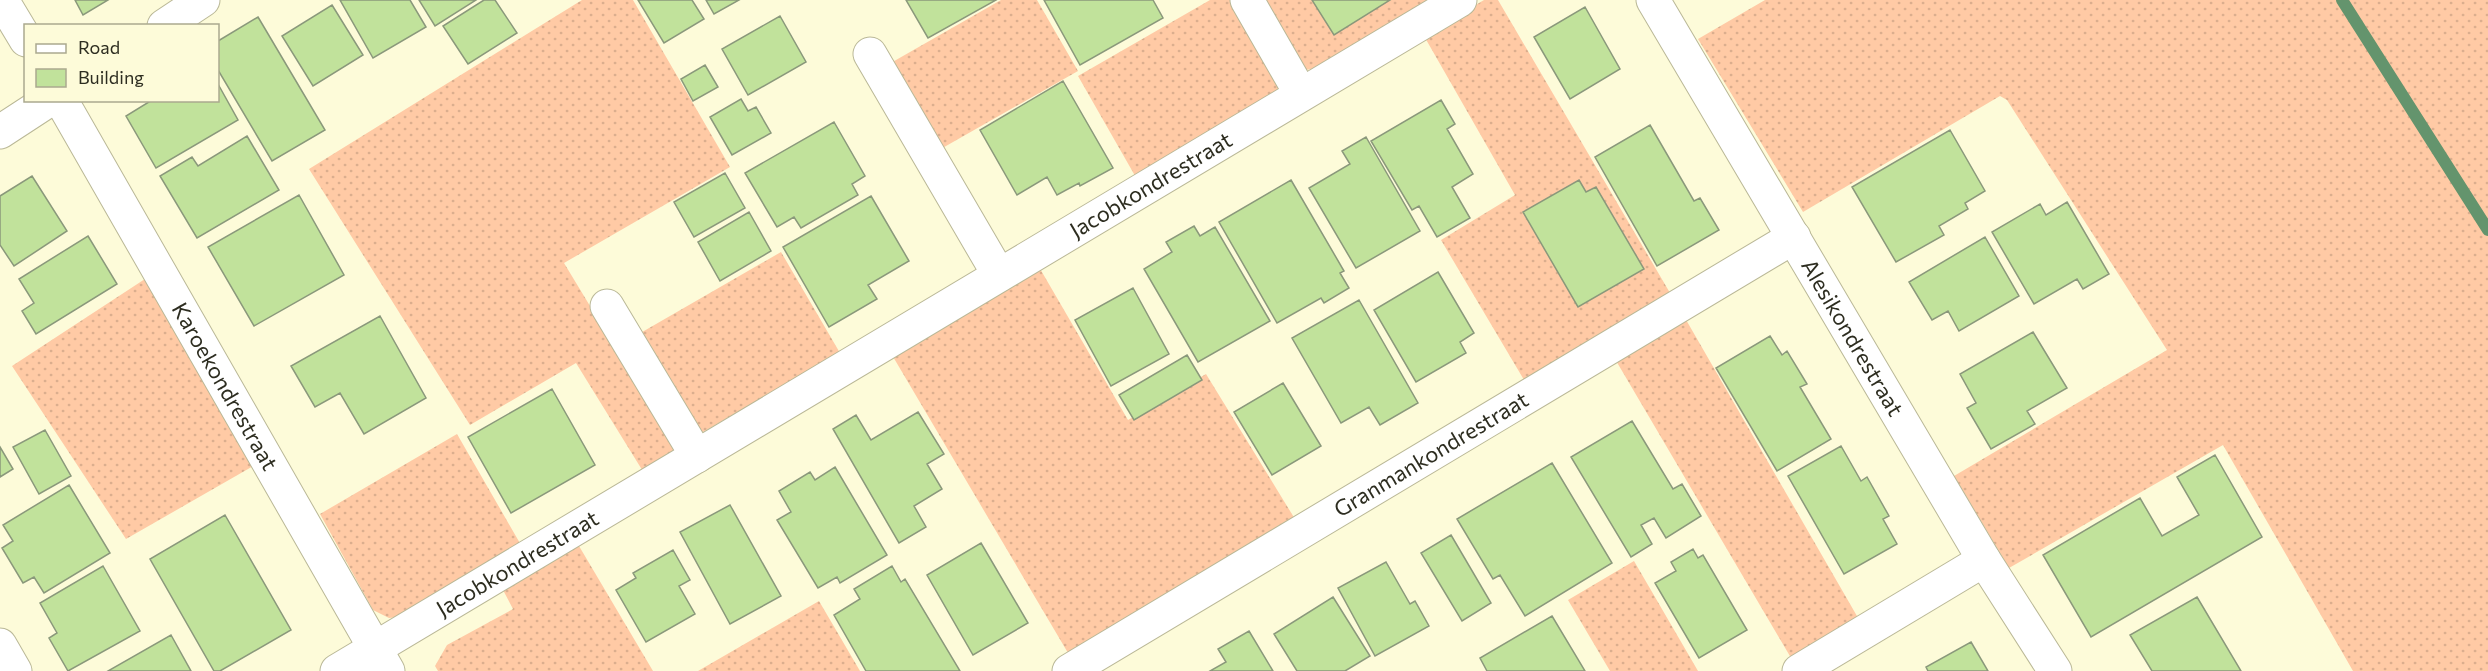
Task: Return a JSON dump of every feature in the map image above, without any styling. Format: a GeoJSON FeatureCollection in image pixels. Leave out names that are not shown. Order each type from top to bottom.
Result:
{"type":"FeatureCollection","features":[{"type":"Feature","properties":{"kind":"street"},"geometry":{"type":"LineString","coordinates":[[2,0],[24,37]]}},
{"type":"Feature","properties":{"kind":"street"},"geometry":{"type":"LineString","coordinates":[[167,24],[203,0]]}},
{"type":"Feature","properties":{"kind":"street"},"geometry":{"type":"LineString","coordinates":[[1247,0],[1301,94]]}},
{"type":"Feature","properties":{"kind":"street","name":"Jacobkondrestraat"},"geometry":{"type":"LineString","coordinates":[[337,671],[382,660],[697,456],[1460,0]]}},
{"type":"Feature","properties":{"kind":"street","name":"Alesikondrestraat"},"geometry":{"type":"LineString","coordinates":[[1653,0],[1984,561],[2055,671]]}},
{"type":"Feature","properties":{"kind":"street"},"geometry":{"type":"LineString","coordinates":[[870,54],[999,275]]}},
{"type":"Feature","properties":{"kind":"street"},"geometry":{"type":"LineString","coordinates":[[0,132],[46,102]]}},
{"type":"Feature","properties":{"kind":"street","name":"Karoekondrestraat"},"geometry":{"type":"LineString","coordinates":[[62,102],[382,660]]}},
{"type":"Feature","properties":{"kind":"street","name":"Granmankondrestraat"},"geometry":{"type":"LineString","coordinates":[[1069,671],[1794,237]]}},
{"type":"Feature","properties":{"kind":"street"},"geometry":{"type":"LineString","coordinates":[[607,306],[697,456]]}},
{"type":"Feature","properties":{"kind":"street"},"geometry":{"type":"LineString","coordinates":[[1799,671],[1984,561]]}},
{"type":"Feature","properties":{"kind":"street"},"geometry":{"type":"LineString","coordinates":[[0,645],[15,671]]}},
{"type":"Feature","properties":{"kind":"shaded area"},"geometry":{"type":"Polygon","coordinates":[[[582,0],[633,0],[730,167],[564,263],[679,453],[644,473],[576,363],[470,425],[309,169],[582,0]]]}},
{"type":"Feature","properties":{"kind":"shaded area"},"geometry":{"type":"Polygon","coordinates":[[[1001,0],[1037,0],[1078,71],[939,150],[889,64],[1001,0]]]}},
{"type":"Feature","properties":{"kind":"shaded area"},"geometry":{"type":"Polygon","coordinates":[[[1210,0],[1231,0],[1277,79],[1278,92],[1138,181],[1078,76],[1210,0]]]}},
{"type":"Feature","properties":{"kind":"shaded area"},"geometry":{"type":"Polygon","coordinates":[[[1256,0],[1442,0],[1320,68],[1305,70],[1256,0]]]}},
{"type":"Feature","properties":{"kind":"shaded area"},"geometry":{"type":"Polygon","coordinates":[[[1484,0],[1498,0],[1673,298],[1527,385],[1441,240],[1515,195],[1424,36],[1484,0]]]}},
{"type":"Feature","properties":{"kind":"shaded area"},"geometry":{"type":"Polygon","coordinates":[[[1765,0],[2488,0],[2488,671],[2353,671],[2223,445],[2009,568],[1954,476],[2167,350],[2007,100],[2000,96],[1803,212],[1698,39],[1765,0]]]}},
{"type":"Feature","properties":{"kind":"shaded area"},"geometry":{"type":"Polygon","coordinates":[[[781,252],[840,353],[696,436],[637,335],[781,252]]]}},
{"type":"Feature","properties":{"kind":"shaded area"},"geometry":{"type":"Polygon","coordinates":[[[1039,267],[1128,420],[1206,374],[1298,524],[1071,658],[892,355],[1039,267]]]}},
{"type":"Feature","properties":{"kind":"shaded area"},"geometry":{"type":"Polygon","coordinates":[[[148,277],[255,465],[126,539],[12,366],[148,277]]]}},
{"type":"Feature","properties":{"kind":"shaded area"},"geometry":{"type":"Polygon","coordinates":[[[1685,318],[1861,623],[1794,663],[1615,359],[1685,318]]]}},
{"type":"Feature","properties":{"kind":"shaded area"},"geometry":{"type":"Polygon","coordinates":[[[457,434],[521,545],[398,617],[389,618],[373,610],[320,514],[457,434]]]}},
{"type":"Feature","properties":{"kind":"shaded area"},"geometry":{"type":"Polygon","coordinates":[[[579,546],[653,671],[438,671],[435,666],[447,645],[513,609],[503,590],[579,546]]]}},
{"type":"Feature","properties":{"kind":"shaded area"},"geometry":{"type":"Polygon","coordinates":[[[1634,561],[1698,671],[1610,671],[1568,600],[1634,561]]]}},
{"type":"Feature","properties":{"kind":"shaded area"},"geometry":{"type":"Polygon","coordinates":[[[819,601],[860,671],[698,671],[819,601]]]}},
{"type":"Feature","properties":{"kind":"building"},"geometry":{"type":"Polygon","coordinates":[[[75,0],[108,0],[83,15],[75,0]]]}},
{"type":"Feature","properties":{"kind":"building"},"geometry":{"type":"Polygon","coordinates":[[[340,0],[410,0],[426,27],[373,58],[340,0]]]}},
{"type":"Feature","properties":{"kind":"building"},"geometry":{"type":"Polygon","coordinates":[[[419,0],[476,0],[435,26],[419,0]]]}},
{"type":"Feature","properties":{"kind":"building"},"geometry":{"type":"Polygon","coordinates":[[[484,0],[495,0],[517,33],[468,64],[443,26],[484,0]]]}},
{"type":"Feature","properties":{"kind":"building"},"geometry":{"type":"Polygon","coordinates":[[[638,0],[692,0],[704,19],[664,43],[638,0]]]}},
{"type":"Feature","properties":{"kind":"building"},"geometry":{"type":"Polygon","coordinates":[[[706,0],[739,0],[714,14],[706,0]]]}},
{"type":"Feature","properties":{"kind":"building"},"geometry":{"type":"Polygon","coordinates":[[[906,0],[996,0],[928,38],[906,0]]]}},
{"type":"Feature","properties":{"kind":"building"},"geometry":{"type":"Polygon","coordinates":[[[1044,0],[1153,0],[1163,18],[1080,65],[1044,0]]]}},
{"type":"Feature","properties":{"kind":"building"},"geometry":{"type":"Polygon","coordinates":[[[1312,0],[1390,0],[1334,35],[1312,0]]]}},
{"type":"Feature","properties":{"kind":"building"},"geometry":{"type":"Polygon","coordinates":[[[332,5],[363,55],[313,86],[282,36],[332,5]]]}},
{"type":"Feature","properties":{"kind":"building"},"geometry":{"type":"Polygon","coordinates":[[[1585,7],[1620,69],[1570,99],[1534,37],[1585,7]]]}},
{"type":"Feature","properties":{"kind":"building"},"geometry":{"type":"Polygon","coordinates":[[[780,16],[806,62],[748,95],[722,49],[780,16]]]}},
{"type":"Feature","properties":{"kind":"building"},"geometry":{"type":"Polygon","coordinates":[[[258,17],[325,130],[272,161],[219,72],[219,40],[258,17]]]}},
{"type":"Feature","properties":{"kind":"building"},"geometry":{"type":"Polygon","coordinates":[[[705,65],[718,87],[693,101],[681,79],[705,65]]]}},
{"type":"Feature","properties":{"kind":"building"},"geometry":{"type":"Polygon","coordinates":[[[1063,81],[1113,168],[1080,186],[1079,183],[1057,195],[1047,177],[1017,195],[980,130],[1063,81]]]}},
{"type":"Feature","properties":{"kind":"building"},"geometry":{"type":"Polygon","coordinates":[[[219,86],[238,120],[156,168],[126,116],[149,102],[219,102],[219,86]]]}},
{"type":"Feature","properties":{"kind":"building"},"geometry":{"type":"Polygon","coordinates":[[[741,99],[748,111],[756,107],[771,133],[732,155],[710,117],[741,99]]]}},
{"type":"Feature","properties":{"kind":"building"},"geometry":{"type":"Polygon","coordinates":[[[1441,100],[1455,124],[1447,129],[1473,174],[1452,187],[1470,218],[1437,237],[1419,206],[1412,210],[1371,141],[1441,100]]]}},
{"type":"Feature","properties":{"kind":"building"},"geometry":{"type":"Polygon","coordinates":[[[834,122],[865,176],[852,184],[858,195],[801,228],[794,217],[777,227],[745,173],[834,122]]]}},
{"type":"Feature","properties":{"kind":"building"},"geometry":{"type":"Polygon","coordinates":[[[1650,125],[1694,201],[1700,198],[1719,230],[1657,266],[1595,157],[1650,125]]]}},
{"type":"Feature","properties":{"kind":"building"},"geometry":{"type":"Polygon","coordinates":[[[1950,130],[1985,191],[1965,203],[1968,209],[1939,226],[1944,235],[1896,262],[1852,187],[1950,130]]]}},
{"type":"Feature","properties":{"kind":"building"},"geometry":{"type":"Polygon","coordinates":[[[247,136],[279,190],[197,238],[160,176],[192,157],[198,166],[247,136]]]}},
{"type":"Feature","properties":{"kind":"building"},"geometry":{"type":"Polygon","coordinates":[[[1366,137],[1420,231],[1356,268],[1309,188],[1350,164],[1342,151],[1366,137]]]}},
{"type":"Feature","properties":{"kind":"building"},"geometry":{"type":"Polygon","coordinates":[[[725,173],[745,208],[694,237],[674,202],[725,173]]]}},
{"type":"Feature","properties":{"kind":"building"},"geometry":{"type":"Polygon","coordinates":[[[32,176],[67,231],[14,266],[0,245],[0,196],[32,176]]]}},
{"type":"Feature","properties":{"kind":"building"},"geometry":{"type":"Polygon","coordinates":[[[1291,180],[1344,271],[1340,273],[1349,288],[1324,303],[1321,298],[1277,323],[1219,222],[1291,180]]]}},
{"type":"Feature","properties":{"kind":"building"},"geometry":{"type":"Polygon","coordinates":[[[1579,180],[1586,192],[1596,187],[1644,269],[1578,307],[1523,212],[1579,180]]]}},
{"type":"Feature","properties":{"kind":"building"},"geometry":{"type":"Polygon","coordinates":[[[299,195],[344,275],[254,326],[208,247],[299,195]]]}},
{"type":"Feature","properties":{"kind":"building"},"geometry":{"type":"Polygon","coordinates":[[[871,196],[909,261],[868,285],[877,299],[829,327],[783,247],[871,196]]]}},
{"type":"Feature","properties":{"kind":"building"},"geometry":{"type":"Polygon","coordinates":[[[2067,202],[2109,274],[2083,289],[2077,279],[2034,304],[1992,232],[2040,204],[2046,215],[2067,202]]]}},
{"type":"Feature","properties":{"kind":"building"},"geometry":{"type":"Polygon","coordinates":[[[749,212],[771,251],[720,281],[698,242],[749,212]]]}},
{"type":"Feature","properties":{"kind":"building"},"geometry":{"type":"Polygon","coordinates":[[[1194,226],[1200,236],[1215,227],[1270,321],[1198,362],[1144,269],[1172,252],[1166,242],[1194,226]]]}},
{"type":"Feature","properties":{"kind":"building"},"geometry":{"type":"Polygon","coordinates":[[[88,236],[117,284],[36,334],[22,311],[34,303],[19,279],[88,236]]]}},
{"type":"Feature","properties":{"kind":"building"},"geometry":{"type":"Polygon","coordinates":[[[1985,237],[2019,296],[1959,331],[1948,311],[1932,320],[1909,282],[1985,237]]]}},
{"type":"Feature","properties":{"kind":"building"},"geometry":{"type":"Polygon","coordinates":[[[1438,272],[1474,333],[1460,342],[1466,353],[1416,382],[1374,310],[1438,272]]]}},
{"type":"Feature","properties":{"kind":"building"},"geometry":{"type":"Polygon","coordinates":[[[1133,288],[1169,354],[1111,386],[1075,320],[1133,288]]]}},
{"type":"Feature","properties":{"kind":"building"},"geometry":{"type":"Polygon","coordinates":[[[1359,300],[1418,403],[1380,425],[1369,407],[1341,423],[1292,338],[1359,300]]]}},
{"type":"Feature","properties":{"kind":"building"},"geometry":{"type":"Polygon","coordinates":[[[380,316],[426,398],[364,434],[340,393],[315,407],[291,366],[380,316]]]}},
{"type":"Feature","properties":{"kind":"building"},"geometry":{"type":"Polygon","coordinates":[[[2033,332],[2067,388],[2027,411],[2035,424],[1991,449],[1967,408],[1976,403],[1960,374],[2033,332]]]}},
{"type":"Feature","properties":{"kind":"building"},"geometry":{"type":"Polygon","coordinates":[[[1770,336],[1782,355],[1787,351],[1807,384],[1800,387],[1831,439],[1777,471],[1716,368],[1770,336]]]}},
{"type":"Feature","properties":{"kind":"building"},"geometry":{"type":"Polygon","coordinates":[[[1187,355],[1202,380],[1134,420],[1119,395],[1187,355]]]}},
{"type":"Feature","properties":{"kind":"building"},"geometry":{"type":"Polygon","coordinates":[[[1283,383],[1321,446],[1272,475],[1234,412],[1283,383]]]}},
{"type":"Feature","properties":{"kind":"building"},"geometry":{"type":"Polygon","coordinates":[[[552,389],[595,465],[511,513],[468,437],[552,389]]]}},
{"type":"Feature","properties":{"kind":"building"},"geometry":{"type":"Polygon","coordinates":[[[918,412],[944,454],[927,464],[942,489],[914,506],[926,527],[899,543],[833,429],[856,415],[871,440],[918,412]]]}},
{"type":"Feature","properties":{"kind":"building"},"geometry":{"type":"Polygon","coordinates":[[[1632,421],[1673,489],[1682,484],[1701,516],[1666,538],[1654,518],[1641,525],[1652,544],[1631,557],[1571,457],[1632,421]]]}},
{"type":"Feature","properties":{"kind":"building"},"geometry":{"type":"Polygon","coordinates":[[[45,430],[71,476],[39,494],[13,447],[45,430]]]}},
{"type":"Feature","properties":{"kind":"building"},"geometry":{"type":"Polygon","coordinates":[[[1841,446],[1861,481],[1867,477],[1889,516],[1883,519],[1897,544],[1844,574],[1788,476],[1841,446]]]}},
{"type":"Feature","properties":{"kind":"building"},"geometry":{"type":"Polygon","coordinates":[[[0,447],[13,469],[0,477],[0,447]]]}},
{"type":"Feature","properties":{"kind":"building"},"geometry":{"type":"Polygon","coordinates":[[[2215,455],[2262,537],[2091,637],[2043,555],[2140,498],[2162,536],[2199,515],[2177,477],[2215,455]]]}},
{"type":"Feature","properties":{"kind":"building"},"geometry":{"type":"Polygon","coordinates":[[[1552,463],[1612,563],[1525,616],[1500,575],[1493,579],[1457,519],[1552,463]]]}},
{"type":"Feature","properties":{"kind":"building"},"geometry":{"type":"Polygon","coordinates":[[[835,467],[887,555],[840,583],[837,577],[818,588],[777,520],[791,512],[779,491],[810,472],[815,480],[835,467]]]}},
{"type":"Feature","properties":{"kind":"building"},"geometry":{"type":"Polygon","coordinates":[[[69,485],[110,553],[44,593],[34,577],[23,583],[2,548],[13,541],[3,525],[69,485]]]}},
{"type":"Feature","properties":{"kind":"building"},"geometry":{"type":"Polygon","coordinates":[[[730,505],[781,596],[730,624],[680,532],[730,505]]]}},
{"type":"Feature","properties":{"kind":"building"},"geometry":{"type":"Polygon","coordinates":[[[225,515],[291,630],[220,671],[214,671],[150,559],[225,515]]]}},
{"type":"Feature","properties":{"kind":"building"},"geometry":{"type":"Polygon","coordinates":[[[1451,535],[1491,603],[1462,621],[1421,553],[1451,535]]]}},
{"type":"Feature","properties":{"kind":"building"},"geometry":{"type":"Polygon","coordinates":[[[981,543],[1028,623],[973,655],[927,575],[981,543]]]}},
{"type":"Feature","properties":{"kind":"building"},"geometry":{"type":"Polygon","coordinates":[[[1693,549],[1698,558],[1703,555],[1747,630],[1699,658],[1655,583],[1676,571],[1671,562],[1693,549]]]}},
{"type":"Feature","properties":{"kind":"building"},"geometry":{"type":"Polygon","coordinates":[[[673,550],[690,580],[679,586],[695,614],[646,642],[616,590],[636,578],[633,573],[673,550]]]}},
{"type":"Feature","properties":{"kind":"building"},"geometry":{"type":"Polygon","coordinates":[[[1386,562],[1410,604],[1415,601],[1429,626],[1375,656],[1338,588],[1386,562]]]}},
{"type":"Feature","properties":{"kind":"building"},"geometry":{"type":"Polygon","coordinates":[[[103,566],[140,631],[68,671],[49,638],[57,633],[40,603],[103,566]]]}},
{"type":"Feature","properties":{"kind":"building"},"geometry":{"type":"Polygon","coordinates":[[[892,566],[901,582],[905,579],[960,671],[866,671],[834,615],[860,599],[854,589],[892,566]]]}},
{"type":"Feature","properties":{"kind":"building"},"geometry":{"type":"Polygon","coordinates":[[[1333,597],[1370,656],[1345,671],[1297,671],[1274,634],[1333,597]]]}},
{"type":"Feature","properties":{"kind":"building"},"geometry":{"type":"Polygon","coordinates":[[[2197,597],[2241,671],[2152,671],[2130,635],[2197,597]]]}},
{"type":"Feature","properties":{"kind":"building"},"geometry":{"type":"Polygon","coordinates":[[[1552,616],[1585,671],[1487,671],[1480,658],[1552,616]]]}},
{"type":"Feature","properties":{"kind":"building"},"geometry":{"type":"Polygon","coordinates":[[[1249,631],[1273,671],[1210,671],[1226,662],[1218,649],[1249,631]]]}},
{"type":"Feature","properties":{"kind":"building"},"geometry":{"type":"Polygon","coordinates":[[[171,635],[191,671],[108,671],[171,635]]]}},
{"type":"Feature","properties":{"kind":"building"},"geometry":{"type":"Polygon","coordinates":[[[1971,642],[1988,671],[1928,671],[1926,667],[1971,642]]]}},
{"type":"Feature","properties":{"kind":"waterway"},"geometry":{"type":"LineString","coordinates":[[2342,0],[2488,230]]}}]}
